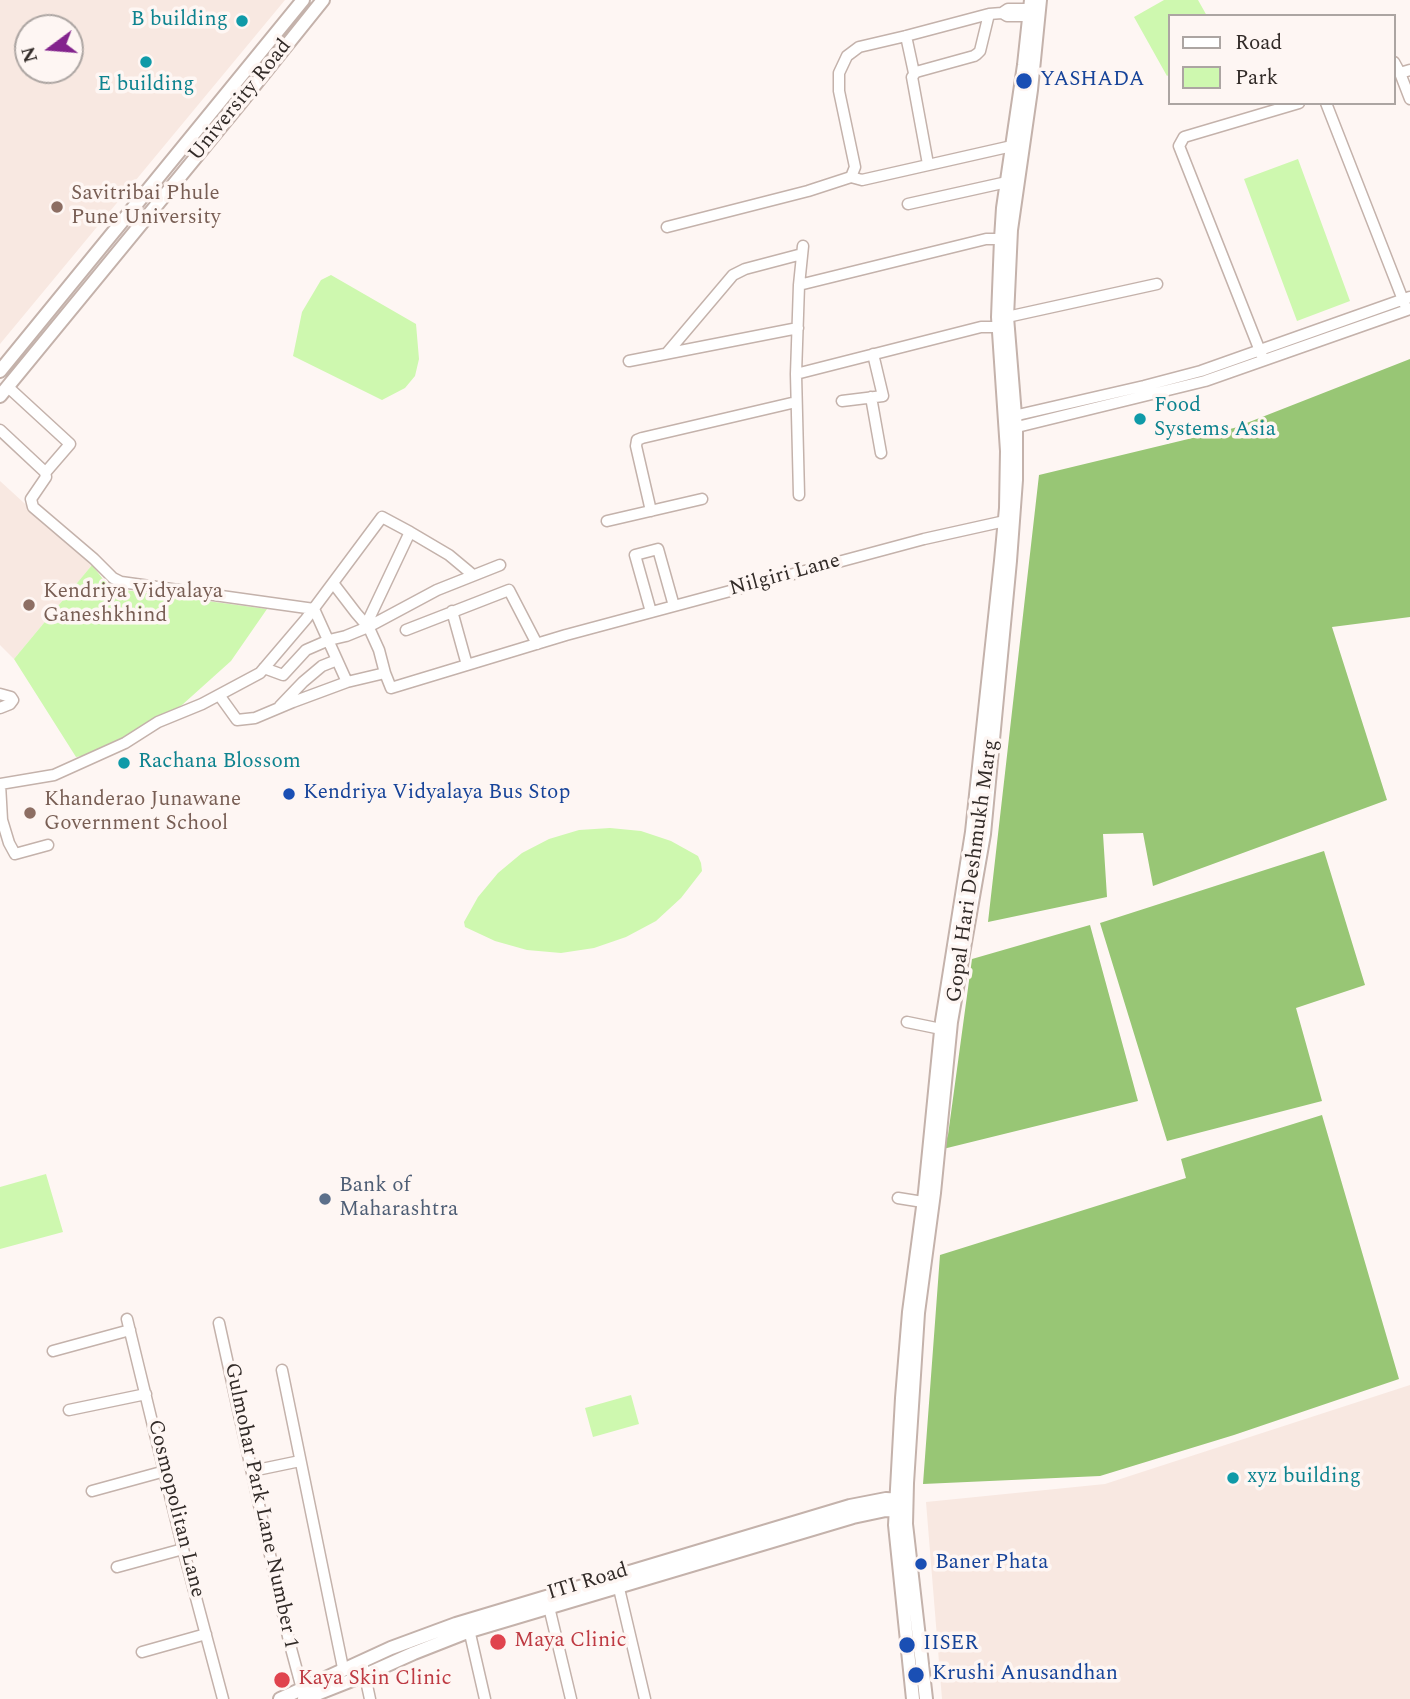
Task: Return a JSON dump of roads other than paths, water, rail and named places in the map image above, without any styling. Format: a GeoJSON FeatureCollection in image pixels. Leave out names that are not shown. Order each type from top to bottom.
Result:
{"type":"FeatureCollection","features":[{"type":"Feature","properties":{"kind":"main road","name":"University Road"},"geometry":{"type":"LineString","coordinates":[[0,371],[303,0]]}},
{"type":"Feature","properties":{"kind":"main road","name":"University Road"},"geometry":{"type":"LineString","coordinates":[[4,391],[323,0]]}},
{"type":"Feature","properties":{"kind":"main road","name":"Gopal Hari Deshmukh Marg"},"geometry":{"type":"LineString","coordinates":[[1006,241],[1031,90],[1040,0]]}},
{"type":"Feature","properties":{"kind":"main road","name":"Gopal Hari Deshmukh Marg"},"geometry":{"type":"LineString","coordinates":[[926,1699],[900,1505],[909,1312],[941,1029],[980,813],[1010,561],[1016,480],[1003,322],[1007,182],[1030,8]]}},
{"type":"Feature","properties":{"kind":"main road","name":"Gopal Hari Deshmukh Marg"},"geometry":{"type":"LineString","coordinates":[[914,1699],[895,1525],[900,1505],[918,1313],[934,1193],[951,1022],[984,834],[980,813],[1011,423]]}},
{"type":"Feature","properties":{"kind":"main road","name":"ITI Road"},"geometry":{"type":"LineString","coordinates":[[468,1626],[478,1617],[900,1505]]}},
{"type":"Feature","properties":{"kind":"main road","name":"ITI Road"},"geometry":{"type":"LineString","coordinates":[[280,1699],[365,1675],[468,1626],[549,1607],[617,1581]]}},
{"type":"Feature","properties":{"kind":"main road","name":"ITI Road"},"geometry":{"type":"LineString","coordinates":[[303,1694],[343,1668],[362,1662],[391,1647],[456,1624],[468,1626]]}},
{"type":"Feature","properties":{"kind":"street"},"geometry":{"type":"LineString","coordinates":[[851,177],[855,167],[839,91],[839,73],[847,56],[859,47],[989,14],[1002,13],[1007,16],[1030,8]]}},
{"type":"Feature","properties":{"kind":"street"},"geometry":{"type":"LineString","coordinates":[[914,74],[977,54],[989,14]]}},
{"type":"Feature","properties":{"kind":"street"},"geometry":{"type":"LineString","coordinates":[[906,36],[914,74],[911,80],[928,164]]}},
{"type":"Feature","properties":{"kind":"street"},"geometry":{"type":"LineString","coordinates":[[1405,71],[1410,99]]}},
{"type":"Feature","properties":{"kind":"street"},"geometry":{"type":"LineString","coordinates":[[1262,355],[1179,146],[1184,137],[1292,105]]}},
{"type":"Feature","properties":{"kind":"street"},"geometry":{"type":"LineString","coordinates":[[1011,423],[1262,355],[1407,304],[1327,105]]}},
{"type":"Feature","properties":{"kind":"street"},"geometry":{"type":"LineString","coordinates":[[667,227],[808,191],[851,177],[862,180],[1012,146]]}},
{"type":"Feature","properties":{"kind":"street"},"geometry":{"type":"LineString","coordinates":[[908,204],[1007,182]]}},
{"type":"Feature","properties":{"kind":"street"},"geometry":{"type":"LineString","coordinates":[[799,285],[986,239],[1006,241]]}},
{"type":"Feature","properties":{"kind":"street"},"geometry":{"type":"LineString","coordinates":[[667,353],[733,275],[803,250],[796,374],[799,495]]}},
{"type":"Feature","properties":{"kind":"street"},"geometry":{"type":"LineString","coordinates":[[796,374],[1157,284]]}},
{"type":"Feature","properties":{"kind":"street"},"geometry":{"type":"LineString","coordinates":[[629,361],[798,328]]}},
{"type":"Feature","properties":{"kind":"street"},"geometry":{"type":"LineString","coordinates":[[842,401],[883,396],[873,354]]}},
{"type":"Feature","properties":{"kind":"street"},"geometry":{"type":"LineString","coordinates":[[4,391],[69,444],[45,473],[45,479],[31,499],[32,505],[117,580],[314,609]]}},
{"type":"Feature","properties":{"kind":"street"},"geometry":{"type":"LineString","coordinates":[[871,397],[881,453]]}},
{"type":"Feature","properties":{"kind":"street"},"geometry":{"type":"LineString","coordinates":[[651,511],[636,446],[637,440],[796,402]]}},
{"type":"Feature","properties":{"kind":"street"},"geometry":{"type":"LineString","coordinates":[[0,430],[45,473]]}},
{"type":"Feature","properties":{"kind":"street"},"geometry":{"type":"LineString","coordinates":[[607,521],[702,499]]}},
{"type":"Feature","properties":{"kind":"street"},"geometry":{"type":"LineString","coordinates":[[48,845],[15,854],[2,820],[0,784],[54,775],[125,743],[158,722],[202,704],[260,673],[314,609],[382,517],[449,555],[473,575]]}},
{"type":"Feature","properties":{"kind":"street","name":"Nilgiri Lane"},"geometry":{"type":"LineString","coordinates":[[385,673],[391,688],[566,635],[924,539],[1005,521]]}},
{"type":"Feature","properties":{"kind":"street"},"geometry":{"type":"LineString","coordinates":[[367,626],[410,532]]}},
{"type":"Feature","properties":{"kind":"street"},"geometry":{"type":"LineString","coordinates":[[651,612],[635,555],[658,549],[674,606]]}},
{"type":"Feature","properties":{"kind":"street"},"geometry":{"type":"LineString","coordinates":[[264,668],[283,675],[306,650],[346,636],[437,590],[500,565]]}},
{"type":"Feature","properties":{"kind":"street"},"geometry":{"type":"LineString","coordinates":[[219,695],[237,720],[255,718],[347,682],[385,673],[379,650],[367,626],[333,583]]}},
{"type":"Feature","properties":{"kind":"street"},"geometry":{"type":"LineString","coordinates":[[406,630],[509,590],[537,644]]}},
{"type":"Feature","properties":{"kind":"street"},"geometry":{"type":"LineString","coordinates":[[314,609],[347,682]]}},
{"type":"Feature","properties":{"kind":"street"},"geometry":{"type":"LineString","coordinates":[[452,611],[467,665]]}},
{"type":"Feature","properties":{"kind":"street"},"geometry":{"type":"LineString","coordinates":[[277,709],[322,666],[337,660]]}},
{"type":"Feature","properties":{"kind":"street"},"geometry":{"type":"LineString","coordinates":[[0,694],[11,696],[13,700],[0,708]]}},
{"type":"Feature","properties":{"kind":"street"},"geometry":{"type":"LineString","coordinates":[[907,1022],[941,1029]]}},
{"type":"Feature","properties":{"kind":"street"},"geometry":{"type":"LineString","coordinates":[[898,1198],[923,1202]]}},
{"type":"Feature","properties":{"kind":"street","name":"Cosmopolitan Lane"},"geometry":{"type":"LineString","coordinates":[[127,1319],[223,1699]]}},
{"type":"Feature","properties":{"kind":"street","name":"Gulmohar Park Lane Number 1"},"geometry":{"type":"LineString","coordinates":[[219,1323],[303,1694]]}},
{"type":"Feature","properties":{"kind":"street"},"geometry":{"type":"LineString","coordinates":[[53,1351],[130,1330]]}},
{"type":"Feature","properties":{"kind":"street"},"geometry":{"type":"LineString","coordinates":[[282,1370],[343,1668]]}},
{"type":"Feature","properties":{"kind":"street"},"geometry":{"type":"LineString","coordinates":[[69,1410],[146,1394]]}},
{"type":"Feature","properties":{"kind":"street"},"geometry":{"type":"LineString","coordinates":[[252,1471],[300,1461]]}},
{"type":"Feature","properties":{"kind":"street"},"geometry":{"type":"LineString","coordinates":[[92,1491],[165,1471]]}},
{"type":"Feature","properties":{"kind":"street"},"geometry":{"type":"LineString","coordinates":[[117,1567],[183,1549]]}},
{"type":"Feature","properties":{"kind":"street"},"geometry":{"type":"LineString","coordinates":[[617,1581],[645,1699]]}},
{"type":"Feature","properties":{"kind":"street"},"geometry":{"type":"LineString","coordinates":[[549,1607],[571,1699]]}},
{"type":"Feature","properties":{"kind":"street"},"geometry":{"type":"LineString","coordinates":[[468,1626],[485,1699]]}},
{"type":"Feature","properties":{"kind":"street"},"geometry":{"type":"LineString","coordinates":[[142,1652],[206,1634]]}},
{"type":"Feature","properties":{"kind":"street"},"geometry":{"type":"LineString","coordinates":[[362,1662],[370,1699]]}},
{"type":"Feature","properties":{"kind":"place","name":"B building"},"geometry":{"type":"Point","coordinates":[242,21]}},
{"type":"Feature","properties":{"kind":"place","name":"E building"},"geometry":{"type":"Point","coordinates":[146,62]}},
{"type":"Feature","properties":{"kind":"place","name":"YASHADA"},"geometry":{"type":"Point","coordinates":[1024,81]}},
{"type":"Feature","properties":{"kind":"place","name":"Savitribai Phule Pune University"},"geometry":{"type":"Point","coordinates":[57,207]}},
{"type":"Feature","properties":{"kind":"place","name":"Food Systems Asia"},"geometry":{"type":"Point","coordinates":[1140,419]}},
{"type":"Feature","properties":{"kind":"place","name":"Kendriya Vidyalaya Ganeshkhind"},"geometry":{"type":"Point","coordinates":[29,605]}},
{"type":"Feature","properties":{"kind":"place","name":"Rachana Blossom"},"geometry":{"type":"Point","coordinates":[124,763]}},
{"type":"Feature","properties":{"kind":"place","name":"Kendriya Vidyalaya Bus Stop"},"geometry":{"type":"Point","coordinates":[289,794]}},
{"type":"Feature","properties":{"kind":"place","name":"Khanderao Junawane Government School"},"geometry":{"type":"Point","coordinates":[30,813]}},
{"type":"Feature","properties":{"kind":"place","name":"Bank of Maharashtra"},"geometry":{"type":"Point","coordinates":[325,1199]}},
{"type":"Feature","properties":{"kind":"place","name":"xyz building"},"geometry":{"type":"Point","coordinates":[1233,1478]}},
{"type":"Feature","properties":{"kind":"place","name":"Baner Phata"},"geometry":{"type":"Point","coordinates":[921,1564]}},
{"type":"Feature","properties":{"kind":"place","name":"Maya Clinic"},"geometry":{"type":"Point","coordinates":[498,1642]}},
{"type":"Feature","properties":{"kind":"place","name":"IISER"},"geometry":{"type":"Point","coordinates":[907,1645]}},
{"type":"Feature","properties":{"kind":"place","name":"Krushi Anusandhan"},"geometry":{"type":"Point","coordinates":[916,1675]}},
{"type":"Feature","properties":{"kind":"place","name":"Kaya Skin Clinic"},"geometry":{"type":"Point","coordinates":[282,1680]}}]}
